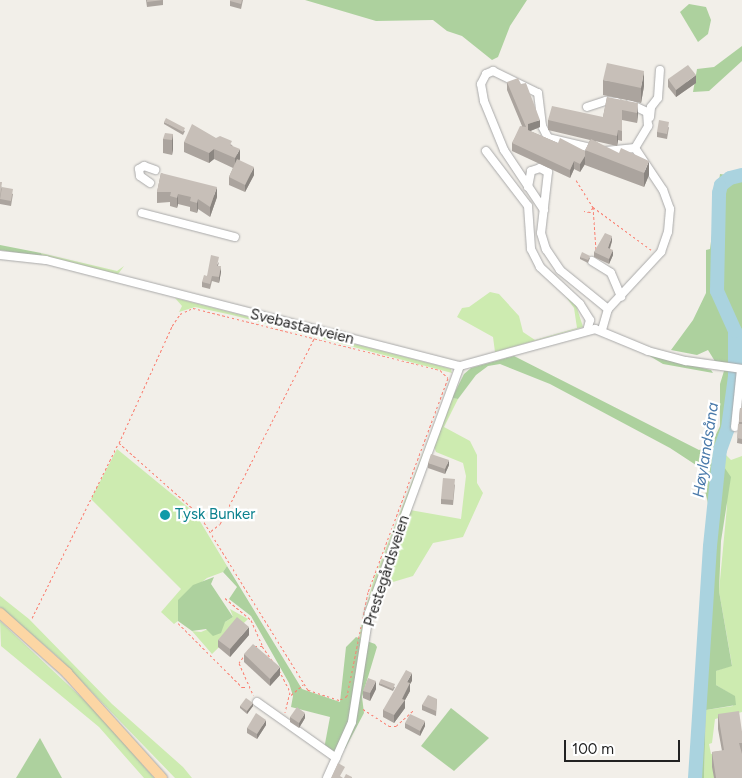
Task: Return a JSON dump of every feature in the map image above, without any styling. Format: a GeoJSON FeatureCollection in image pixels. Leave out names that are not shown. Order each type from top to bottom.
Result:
{"type":"FeatureCollection","features":[{"type":"Feature","properties":{"kind":"main road"},"geometry":{"type":"LineString","coordinates":[[0,614],[66,672],[162,778]]}},
{"type":"Feature","properties":{"kind":"street"},"geometry":{"type":"LineString","coordinates":[[547,205],[528,187],[504,150],[484,100],[482,84],[486,74],[493,71],[538,93],[542,126],[548,138],[625,154],[635,148],[650,119],[651,107],[658,98],[660,70]]}},
{"type":"Feature","properties":{"kind":"street"},"geometry":{"type":"LineString","coordinates":[[587,106],[606,101],[626,103],[641,107],[650,119]]}},
{"type":"Feature","properties":{"kind":"street"},"geometry":{"type":"LineString","coordinates":[[602,330],[608,309],[659,255],[668,232],[670,209],[653,172],[635,148]]}},
{"type":"Feature","properties":{"kind":"street"},"geometry":{"type":"LineString","coordinates":[[486,151],[528,206],[531,249],[540,267],[580,304],[590,320],[586,331]]}},
{"type":"Feature","properties":{"kind":"street"},"geometry":{"type":"LineString","coordinates":[[634,163],[653,172]]}},
{"type":"Feature","properties":{"kind":"street"},"geometry":{"type":"LineString","coordinates":[[150,183],[140,176],[139,169],[144,166],[155,170]]}},
{"type":"Feature","properties":{"kind":"street"},"geometry":{"type":"LineString","coordinates":[[528,187],[531,171],[540,168],[548,172],[547,205],[542,233],[551,256],[560,270],[608,309]]}},
{"type":"Feature","properties":{"kind":"street"},"geometry":{"type":"LineString","coordinates":[[142,213],[235,237]]}},
{"type":"Feature","properties":{"kind":"street","name":"Svebastadveien"},"geometry":{"type":"LineString","coordinates":[[0,255],[46,260],[460,366],[586,331],[602,330],[648,351],[728,369],[741,369]]}},
{"type":"Feature","properties":{"kind":"street"},"geometry":{"type":"LineString","coordinates":[[592,261],[611,273],[621,297]]}},
{"type":"Feature","properties":{"kind":"street","name":"Prestegårdsveien"},"geometry":{"type":"LineString","coordinates":[[327,778],[355,708],[369,613],[460,366]]}},
{"type":"Feature","properties":{"kind":"street"},"geometry":{"type":"LineString","coordinates":[[735,427],[741,369]]}},
{"type":"Feature","properties":{"kind":"street"},"geometry":{"type":"LineString","coordinates":[[258,702],[280,720],[336,758]]}},
{"type":"Feature","properties":{"kind":"path"},"geometry":{"type":"LineString","coordinates":[[576,180],[593,207],[659,255]]}},
{"type":"Feature","properties":{"kind":"path"},"geometry":{"type":"LineString","coordinates":[[584,211],[590,212],[593,207]]}},
{"type":"Feature","properties":{"kind":"path"},"geometry":{"type":"LineString","coordinates":[[593,207],[596,250]]}},
{"type":"Feature","properties":{"kind":"path"},"geometry":{"type":"LineString","coordinates":[[32,618],[119,443],[180,314],[193,308],[440,370],[448,378],[368,592],[348,696],[339,700],[308,690],[210,532],[189,504],[119,443]]}},
{"type":"Feature","properties":{"kind":"path"},"geometry":{"type":"LineString","coordinates":[[210,532],[220,524],[314,339]]}},
{"type":"Feature","properties":{"kind":"path"},"geometry":{"type":"LineString","coordinates":[[225,598],[251,620],[262,646],[285,680],[290,696]]}},
{"type":"Feature","properties":{"kind":"path"},"geometry":{"type":"LineString","coordinates":[[178,623],[242,687],[246,687]]}},
{"type":"Feature","properties":{"kind":"path"},"geometry":{"type":"LineString","coordinates":[[258,702],[246,687],[239,660],[247,650],[262,646]]}},
{"type":"Feature","properties":{"kind":"path"},"geometry":{"type":"LineString","coordinates":[[280,720],[290,696],[304,684]]}},
{"type":"Feature","properties":{"kind":"path"},"geometry":{"type":"LineString","coordinates":[[355,708],[366,710],[389,726],[396,726],[414,710]]}},
{"type":"Feature","properties":{"kind":"green space"},"geometry":{"type":"Polygon","coordinates":[[[305,0],[527,0],[510,26],[498,57],[492,60],[462,36],[447,31],[433,20],[376,21],[305,0]]]}},
{"type":"Feature","properties":{"kind":"green space"},"geometry":{"type":"Polygon","coordinates":[[[689,4],[706,7],[711,20],[708,34],[698,42],[680,12],[689,4]]]}},
{"type":"Feature","properties":{"kind":"green space"},"geometry":{"type":"Polygon","coordinates":[[[742,46],[742,61],[709,91],[693,92],[697,69],[714,67],[742,46]]]}},
{"type":"Feature","properties":{"kind":"green space"},"geometry":{"type":"Polygon","coordinates":[[[720,174],[742,177],[742,363],[716,363],[708,350],[697,355],[671,350],[693,320],[706,293],[706,250],[710,249],[720,174]]]}},
{"type":"Feature","properties":{"kind":"green space"},"geometry":{"type":"Polygon","coordinates":[[[0,245],[41,253],[43,257],[0,250],[0,245]]]}},
{"type":"Feature","properties":{"kind":"green space"},"geometry":{"type":"Polygon","coordinates":[[[41,253],[117,271],[124,266],[116,277],[43,257],[41,253]]]}},
{"type":"Feature","properties":{"kind":"green space"},"geometry":{"type":"Polygon","coordinates":[[[490,292],[499,294],[519,316],[523,332],[535,340],[577,328],[574,308],[566,297],[576,305],[583,327],[495,352],[493,337],[457,317],[462,308],[469,307],[490,292]]]}},
{"type":"Feature","properties":{"kind":"green space"},"geometry":{"type":"Polygon","coordinates":[[[175,298],[444,367],[451,369],[452,373],[232,315],[195,307],[179,312],[182,306],[175,298]]]}},
{"type":"Feature","properties":{"kind":"green space"},"geometry":{"type":"Polygon","coordinates":[[[648,355],[711,370],[713,373],[663,364],[648,355]]]}},
{"type":"Feature","properties":{"kind":"green space"},"geometry":{"type":"Polygon","coordinates":[[[514,356],[699,450],[711,445],[720,426],[720,384],[724,371],[734,371],[732,423],[723,452],[722,464],[731,477],[721,541],[719,591],[732,666],[716,671],[716,685],[735,696],[736,705],[706,710],[704,778],[694,778],[709,507],[699,467],[670,448],[550,384],[500,364],[488,366],[476,375],[458,399],[452,398],[464,374],[471,368],[514,356]]]}},
{"type":"Feature","properties":{"kind":"green space"},"geometry":{"type":"Polygon","coordinates":[[[452,379],[362,639],[359,638],[374,579],[452,379]]]}},
{"type":"Feature","properties":{"kind":"green space"},"geometry":{"type":"Polygon","coordinates":[[[452,398],[458,399],[444,427],[470,441],[477,455],[477,483],[483,493],[463,537],[433,543],[413,576],[383,585],[410,510],[461,519],[466,476],[463,463],[436,452],[434,447],[452,398]]]}},
{"type":"Feature","properties":{"kind":"green space"},"geometry":{"type":"Polygon","coordinates":[[[117,449],[195,513],[227,566],[223,572],[207,578],[179,600],[178,621],[174,624],[161,612],[181,589],[91,499],[117,449]]]}},
{"type":"Feature","properties":{"kind":"green space"},"geometry":{"type":"Polygon","coordinates":[[[723,452],[731,460],[742,456],[742,712],[715,719],[712,743],[709,744],[711,754],[719,752],[714,778],[704,778],[706,710],[733,706],[734,696],[716,685],[716,671],[732,665],[719,591],[727,506],[723,452]]]}},
{"type":"Feature","properties":{"kind":"green space"},"geometry":{"type":"Polygon","coordinates":[[[227,566],[302,689],[340,702],[346,647],[356,637],[375,644],[377,647],[362,697],[364,713],[345,749],[337,748],[333,755],[324,749],[330,717],[291,707],[293,696],[289,683],[251,616],[229,599],[237,587],[223,572],[227,566]]]}},
{"type":"Feature","properties":{"kind":"green space"},"geometry":{"type":"Polygon","coordinates":[[[214,577],[211,584],[233,617],[225,622],[221,633],[213,636],[206,629],[192,631],[178,621],[178,600],[193,585],[214,577]]]}},
{"type":"Feature","properties":{"kind":"green space"},"geometry":{"type":"Polygon","coordinates":[[[0,596],[29,619],[112,704],[183,767],[192,778],[175,778],[58,657],[0,607],[0,596]]]}},
{"type":"Feature","properties":{"kind":"green space"},"geometry":{"type":"Polygon","coordinates":[[[230,609],[248,619],[212,654],[192,631],[201,632],[225,622],[233,617],[230,609]]]}},
{"type":"Feature","properties":{"kind":"green space"},"geometry":{"type":"Polygon","coordinates":[[[0,621],[98,713],[154,778],[144,778],[99,727],[1,646],[0,621]]]}},
{"type":"Feature","properties":{"kind":"green space"},"geometry":{"type":"Polygon","coordinates":[[[451,708],[489,738],[454,771],[421,746],[451,708]]]}},
{"type":"Feature","properties":{"kind":"green space"},"geometry":{"type":"Polygon","coordinates":[[[40,738],[62,778],[16,778],[40,738]]]}},
{"type":"Feature","properties":{"kind":"building"},"geometry":{"type":"Polygon","coordinates":[[[147,0],[163,0],[147,2],[147,0]]]}},
{"type":"Feature","properties":{"kind":"building"},"geometry":{"type":"Polygon","coordinates":[[[230,0],[242,0],[241,4],[230,0]]]}},
{"type":"Feature","properties":{"kind":"building"},"geometry":{"type":"Polygon","coordinates":[[[607,63],[644,71],[641,88],[603,80],[607,63]]]}},
{"type":"Feature","properties":{"kind":"building"},"geometry":{"type":"Polygon","coordinates":[[[688,65],[696,75],[676,90],[668,79],[688,65]]]}},
{"type":"Feature","properties":{"kind":"building"},"geometry":{"type":"Polygon","coordinates":[[[518,78],[521,84],[526,83],[540,120],[528,124],[528,130],[558,143],[560,138],[585,151],[585,156],[580,164],[574,161],[570,170],[512,143],[520,126],[526,127],[507,82],[518,78]]]}},
{"type":"Feature","properties":{"kind":"building"},"geometry":{"type":"Polygon","coordinates":[[[607,97],[638,103],[637,113],[622,110],[622,131],[618,130],[617,136],[548,120],[552,106],[603,117],[607,97]]]}},
{"type":"Feature","properties":{"kind":"building"},"geometry":{"type":"Polygon","coordinates":[[[166,118],[185,128],[183,132],[164,122],[166,118]]]}},
{"type":"Feature","properties":{"kind":"building"},"geometry":{"type":"Polygon","coordinates":[[[659,120],[669,122],[667,134],[657,132],[659,120]]]}},
{"type":"Feature","properties":{"kind":"building"},"geometry":{"type":"Polygon","coordinates":[[[192,124],[216,138],[220,136],[232,141],[230,145],[240,149],[235,158],[214,149],[209,153],[184,142],[192,124]]]}},
{"type":"Feature","properties":{"kind":"building"},"geometry":{"type":"Polygon","coordinates":[[[165,133],[173,134],[172,140],[163,139],[165,133]]]}},
{"type":"Feature","properties":{"kind":"building"},"geometry":{"type":"Polygon","coordinates":[[[591,139],[619,153],[621,148],[649,161],[644,173],[585,150],[591,139]]]}},
{"type":"Feature","properties":{"kind":"building"},"geometry":{"type":"Polygon","coordinates":[[[237,159],[254,167],[245,185],[229,177],[237,159]]]}},
{"type":"Feature","properties":{"kind":"building"},"geometry":{"type":"Polygon","coordinates":[[[161,173],[217,187],[210,207],[198,199],[197,203],[190,201],[191,197],[178,194],[177,198],[170,196],[171,192],[157,192],[161,173]]]}},
{"type":"Feature","properties":{"kind":"building"},"geometry":{"type":"Polygon","coordinates":[[[2,187],[13,189],[11,201],[0,199],[2,187]]]}},
{"type":"Feature","properties":{"kind":"building"},"geometry":{"type":"Polygon","coordinates":[[[605,233],[612,236],[608,248],[613,250],[609,259],[594,252],[605,233]]]}},
{"type":"Feature","properties":{"kind":"building"},"geometry":{"type":"Polygon","coordinates":[[[582,252],[590,256],[588,260],[580,257],[582,252]]]}},
{"type":"Feature","properties":{"kind":"building"},"geometry":{"type":"Polygon","coordinates":[[[211,255],[219,257],[217,266],[221,266],[219,277],[212,276],[210,284],[202,282],[204,275],[207,276],[211,255]]]}},
{"type":"Feature","properties":{"kind":"building"},"geometry":{"type":"Polygon","coordinates":[[[740,408],[742,408],[742,422],[739,422],[740,408]]]}},
{"type":"Feature","properties":{"kind":"building"},"geometry":{"type":"Polygon","coordinates":[[[738,424],[742,424],[742,439],[737,438],[738,424]]]}},
{"type":"Feature","properties":{"kind":"building"},"geometry":{"type":"Polygon","coordinates":[[[431,454],[449,460],[445,469],[428,463],[431,454]]]}},
{"type":"Feature","properties":{"kind":"building"},"geometry":{"type":"Polygon","coordinates":[[[443,478],[455,479],[453,500],[441,499],[443,478]]]}},
{"type":"Feature","properties":{"kind":"building"},"geometry":{"type":"Polygon","coordinates":[[[237,617],[249,627],[230,649],[218,640],[237,617]]]}},
{"type":"Feature","properties":{"kind":"building"},"geometry":{"type":"Polygon","coordinates":[[[253,644],[280,667],[270,679],[244,654],[253,644]]]}},
{"type":"Feature","properties":{"kind":"building"},"geometry":{"type":"Polygon","coordinates":[[[406,670],[412,673],[407,682],[410,683],[402,699],[405,700],[394,715],[383,710],[406,670]]]}},
{"type":"Feature","properties":{"kind":"building"},"geometry":{"type":"Polygon","coordinates":[[[368,678],[376,681],[370,693],[363,691],[368,678]]]}},
{"type":"Feature","properties":{"kind":"building"},"geometry":{"type":"Polygon","coordinates":[[[381,679],[395,684],[393,689],[379,683],[381,679]]]}},
{"type":"Feature","properties":{"kind":"building"},"geometry":{"type":"Polygon","coordinates":[[[428,695],[437,699],[436,711],[422,705],[428,695]]]}},
{"type":"Feature","properties":{"kind":"building"},"geometry":{"type":"Polygon","coordinates":[[[246,698],[253,703],[247,711],[240,706],[246,698]]]}},
{"type":"Feature","properties":{"kind":"building"},"geometry":{"type":"Polygon","coordinates":[[[297,707],[305,713],[299,723],[290,717],[297,707]]]}},
{"type":"Feature","properties":{"kind":"building"},"geometry":{"type":"Polygon","coordinates":[[[739,711],[742,732],[742,743],[739,743],[742,754],[742,778],[716,778],[712,752],[724,750],[718,714],[739,711]]]}},
{"type":"Feature","properties":{"kind":"building"},"geometry":{"type":"Polygon","coordinates":[[[256,713],[266,720],[257,734],[247,728],[256,713]]]}},
{"type":"Feature","properties":{"kind":"building"},"geometry":{"type":"Polygon","coordinates":[[[410,714],[425,721],[420,731],[405,723],[410,714]]]}},
{"type":"Feature","properties":{"kind":"building"},"geometry":{"type":"Polygon","coordinates":[[[338,763],[345,767],[340,776],[343,778],[331,778],[338,763]]]}},
{"type":"Feature","properties":{"kind":"building"},"geometry":{"type":"Polygon","coordinates":[[[346,774],[352,777],[352,778],[344,778],[346,774]]]}},
{"type":"Feature","properties":{"kind":"waterway","name":"Høylandsåna"},"geometry":{"type":"LineString","coordinates":[[695,778],[710,546],[720,450],[728,428],[735,376],[735,331],[717,291],[719,193],[721,185],[730,178],[742,175]]}},
{"type":"Feature","properties":{"kind":"place","name":"Tysk Bunker"},"geometry":{"type":"Point","coordinates":[165,515]}}]}
